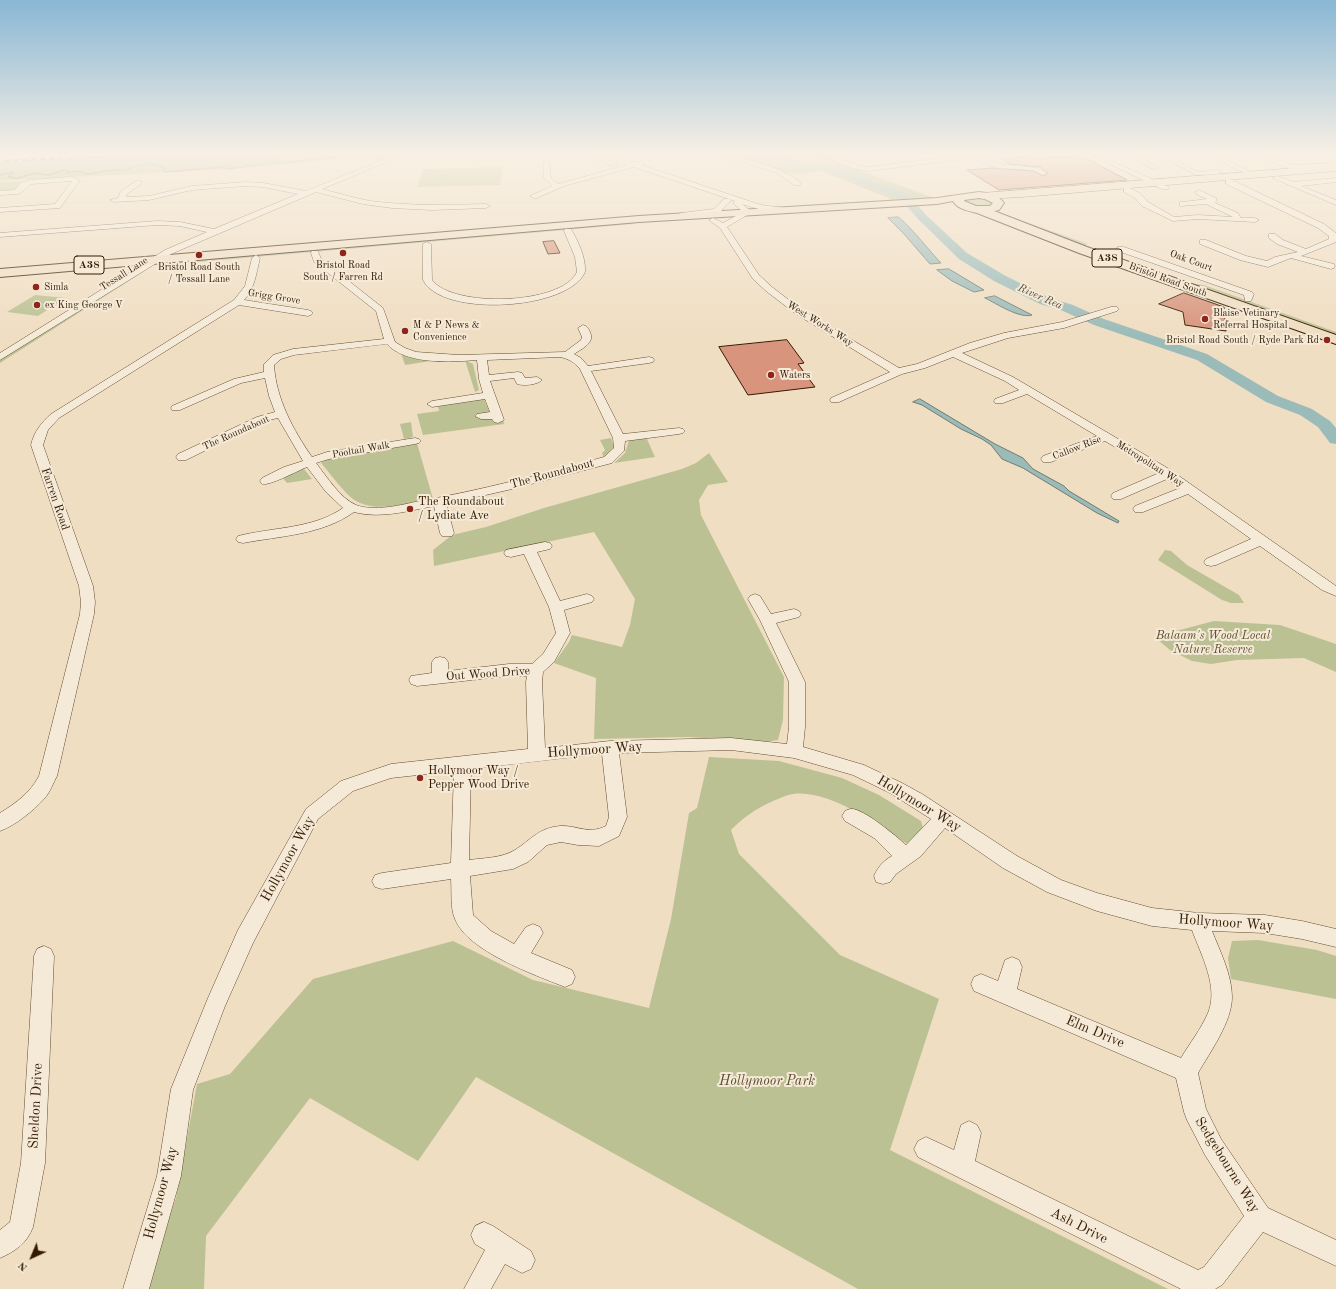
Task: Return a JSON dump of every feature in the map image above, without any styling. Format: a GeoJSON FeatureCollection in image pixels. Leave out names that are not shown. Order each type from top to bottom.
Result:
{"type":"FeatureCollection","features":[{"type":"Feature","properties":{"kind":"highway","name":"A38"},"geometry":{"type":"LineString","coordinates":[[154,263],[256,258],[427,244],[568,231],[635,223],[655,218],[689,216]]}},
{"type":"Feature","properties":{"kind":"highway","name":"A38"},"geometry":{"type":"LineString","coordinates":[[0,279],[50,272],[123,274],[182,252],[283,249],[635,223],[718,223],[737,216]]}},
{"type":"Feature","properties":{"kind":"highway"},"geometry":{"type":"LineString","coordinates":[[992,216],[1015,223]]}},
{"type":"Feature","properties":{"kind":"highway","name":"Bristol Road South"},"geometry":{"type":"LineString","coordinates":[[997,216],[1085,250],[1336,340]]}},
{"type":"Feature","properties":{"kind":"highway","name":"Bristol Road South"},"geometry":{"type":"LineString","coordinates":[[1013,216],[1097,246],[1137,258],[1336,330]]}},
{"type":"Feature","properties":{"kind":"highway"},"geometry":{"type":"LineString","coordinates":[[655,218],[697,217],[718,223]]}},
{"type":"Feature","properties":{"kind":"highway"},"geometry":{"type":"LineString","coordinates":[[1085,250],[1097,246]]}},
{"type":"Feature","properties":{"kind":"highway"},"geometry":{"type":"LineString","coordinates":[[283,249],[285,253],[316,253]]}},
{"type":"Feature","properties":{"kind":"highway"},"geometry":{"type":"LineString","coordinates":[[1137,258],[1149,267],[1171,275],[1176,282],[1204,283]]}},
{"type":"Feature","properties":{"kind":"highway"},"geometry":{"type":"LineString","coordinates":[[0,272],[24,271],[23,272],[26,275],[58,270],[154,263]]}},
{"type":"Feature","properties":{"kind":"street"},"geometry":{"type":"LineString","coordinates":[[182,252],[217,232],[253,216]]}},
{"type":"Feature","properties":{"kind":"street"},"geometry":{"type":"LineString","coordinates":[[668,217],[674,216]]}},
{"type":"Feature","properties":{"kind":"street"},"geometry":{"type":"LineString","coordinates":[[1168,216],[1173,219],[1198,217],[1255,220]]}},
{"type":"Feature","properties":{"kind":"street"},"geometry":{"type":"LineString","coordinates":[[1235,220],[1237,218],[1236,216]]}},
{"type":"Feature","properties":{"kind":"street"},"geometry":{"type":"LineString","coordinates":[[1194,242],[1206,241],[1243,258],[1268,266],[1278,259],[1306,252],[1333,240],[1333,235],[1321,226],[1300,216]]}},
{"type":"Feature","properties":{"kind":"street"},"geometry":{"type":"LineString","coordinates":[[0,235],[157,223],[180,224],[217,232]]}},
{"type":"Feature","properties":{"kind":"street","name":"West Works Way"},"geometry":{"type":"LineString","coordinates":[[718,223],[756,277],[768,289],[799,312],[898,372]]}},
{"type":"Feature","properties":{"kind":"street"},"geometry":{"type":"LineString","coordinates":[[427,244],[427,279],[434,287],[444,294],[471,300],[513,301],[530,299],[553,293],[567,286],[578,277],[581,272],[581,264],[568,231]]}},
{"type":"Feature","properties":{"kind":"street"},"geometry":{"type":"LineString","coordinates":[[1271,239],[1306,252]]}},
{"type":"Feature","properties":{"kind":"street","name":"Oak Court"},"geometry":{"type":"LineString","coordinates":[[1121,249],[1137,258],[1249,294],[1248,299]]}},
{"type":"Feature","properties":{"kind":"street"},"geometry":{"type":"LineString","coordinates":[[1137,258],[1156,250]]}},
{"type":"Feature","properties":{"kind":"street"},"geometry":{"type":"LineString","coordinates":[[316,253],[317,260],[380,310],[390,341],[393,345],[406,352],[428,357],[567,355],[580,361],[619,438],[679,430]]}},
{"type":"Feature","properties":{"kind":"street"},"geometry":{"type":"LineString","coordinates":[[1293,256],[1331,266]]}},
{"type":"Feature","properties":{"kind":"street","name":"Farren Road"},"geometry":{"type":"LineString","coordinates":[[0,823],[21,809],[39,792],[48,776],[87,614],[88,602],[86,586],[37,445],[38,437],[43,428],[55,416],[237,302],[246,293],[252,280],[256,258]]}},
{"type":"Feature","properties":{"kind":"street","name":"Tessall Lane"},"geometry":{"type":"LineString","coordinates":[[0,365],[154,263]]}},
{"type":"Feature","properties":{"kind":"street","name":"Tessall Lane"},"geometry":{"type":"LineString","coordinates":[[0,357],[123,274]]}},
{"type":"Feature","properties":{"kind":"street","name":"Grigg Grove"},"geometry":{"type":"LineString","coordinates":[[237,302],[308,313]]}},
{"type":"Feature","properties":{"kind":"street"},"geometry":{"type":"LineString","coordinates":[[835,400],[898,372],[921,366],[973,345],[1007,335],[1064,325],[1111,310]]}},
{"type":"Feature","properties":{"kind":"street"},"geometry":{"type":"LineString","coordinates":[[567,355],[586,341],[587,337],[584,331],[572,335]]}},
{"type":"Feature","properties":{"kind":"street"},"geometry":{"type":"LineString","coordinates":[[176,408],[238,381],[269,374],[269,364],[271,361],[289,353],[390,341]]}},
{"type":"Feature","properties":{"kind":"street","name":"Metropolitan Way"},"geometry":{"type":"LineString","coordinates":[[953,353],[1010,379],[1168,474],[1326,587],[1336,591]]}},
{"type":"Feature","properties":{"kind":"street"},"geometry":{"type":"LineString","coordinates":[[481,416],[496,417],[484,379],[482,357]]}},
{"type":"Feature","properties":{"kind":"street"},"geometry":{"type":"LineString","coordinates":[[585,369],[649,360]]}},
{"type":"Feature","properties":{"kind":"street","name":"The Roundabout"},"geometry":{"type":"LineString","coordinates":[[269,374],[281,414],[308,462],[341,500],[352,508],[372,511],[439,502],[608,460],[621,448],[622,444],[619,438]]}},
{"type":"Feature","properties":{"kind":"street"},"geometry":{"type":"LineString","coordinates":[[484,379],[516,375],[521,382],[537,380]]}},
{"type":"Feature","properties":{"kind":"street"},"geometry":{"type":"LineString","coordinates":[[999,401],[1028,390]]}},
{"type":"Feature","properties":{"kind":"street"},"geometry":{"type":"LineString","coordinates":[[432,404],[489,395]]}},
{"type":"Feature","properties":{"kind":"street","name":"The Roundabout"},"geometry":{"type":"LineString","coordinates":[[192,456],[261,419],[281,414]]}},
{"type":"Feature","properties":{"kind":"street","name":"Callow Rise"},"geometry":{"type":"LineString","coordinates":[[1047,459],[1106,437]]}},
{"type":"Feature","properties":{"kind":"street","name":"Pooltail Walk"},"geometry":{"type":"LineString","coordinates":[[308,462],[327,456],[415,441]]}},
{"type":"Feature","properties":{"kind":"street"},"geometry":{"type":"LineString","coordinates":[[274,480],[288,470],[308,462]]}},
{"type":"Feature","properties":{"kind":"street"},"geometry":{"type":"LineString","coordinates":[[1117,496],[1168,474]]}},
{"type":"Feature","properties":{"kind":"street"},"geometry":{"type":"LineString","coordinates":[[1139,509],[1189,489]]}},
{"type":"Feature","properties":{"kind":"street"},"geometry":{"type":"LineString","coordinates":[[439,502],[447,533]]}},
{"type":"Feature","properties":{"kind":"street"},"geometry":{"type":"LineString","coordinates":[[252,541],[321,525],[337,518],[352,508]]}},
{"type":"Feature","properties":{"kind":"street"},"geometry":{"type":"LineString","coordinates":[[1211,562],[1261,540]]}},
{"type":"Feature","properties":{"kind":"street"},"geometry":{"type":"LineString","coordinates":[[511,553],[545,546]]}},
{"type":"Feature","properties":{"kind":"street"},"geometry":{"type":"LineString","coordinates":[[529,550],[556,607],[563,633],[549,658],[536,670],[534,682],[537,754]]}},
{"type":"Feature","properties":{"kind":"street"},"geometry":{"type":"LineString","coordinates":[[556,607],[588,599]]}},
{"type":"Feature","properties":{"kind":"street"},"geometry":{"type":"LineString","coordinates":[[755,599],[767,620],[797,682],[798,712],[794,751]]}},
{"type":"Feature","properties":{"kind":"street"},"geometry":{"type":"LineString","coordinates":[[767,620],[794,614]]}},
{"type":"Feature","properties":{"kind":"street","name":"Out Wood Drive"},"geometry":{"type":"LineString","coordinates":[[417,680],[440,669],[536,670]]}},
{"type":"Feature","properties":{"kind":"street","name":"Hollymoor Way"},"geometry":{"type":"LineString","coordinates":[[136,1289],[169,1176],[182,1089],[215,1005],[245,937],[312,814],[347,786],[391,770],[610,747],[731,744],[794,751],[858,770],[875,778],[916,800],[1010,862],[1054,886],[1097,902],[1152,917],[1199,922],[1265,924],[1302,930],[1336,938]]}},
{"type":"Feature","properties":{"kind":"street"},"geometry":{"type":"LineString","coordinates":[[382,881],[506,863],[521,856],[542,839],[561,834],[578,837],[599,838],[613,831],[618,817],[610,747]]}},
{"type":"Feature","properties":{"kind":"street"},"geometry":{"type":"LineString","coordinates":[[462,763],[459,870],[464,919],[472,929],[492,942],[518,956],[564,977]]}},
{"type":"Feature","properties":{"kind":"street"},"geometry":{"type":"LineString","coordinates":[[851,816],[880,833],[906,857]]}},
{"type":"Feature","properties":{"kind":"street"},"geometry":{"type":"LineString","coordinates":[[883,876],[889,868],[906,857],[919,845],[944,818]]}},
{"type":"Feature","properties":{"kind":"street"},"geometry":{"type":"LineString","coordinates":[[1186,1071],[1205,1040],[1220,1008],[1222,998],[1219,982],[1199,922]]}},
{"type":"Feature","properties":{"kind":"street"},"geometry":{"type":"LineString","coordinates":[[518,956],[533,933]]}},
{"type":"Feature","properties":{"kind":"street","name":"Sheldon Drive"},"geometry":{"type":"LineString","coordinates":[[0,1245],[15,1235],[21,1227],[33,1163],[44,956]]}},
{"type":"Feature","properties":{"kind":"street"},"geometry":{"type":"LineString","coordinates":[[1005,994],[1012,967]]}},
{"type":"Feature","properties":{"kind":"street","name":"Elm Drive"},"geometry":{"type":"LineString","coordinates":[[981,984],[1186,1071]]}},
{"type":"Feature","properties":{"kind":"street","name":"Sedgebourne Way"},"geometry":{"type":"LineString","coordinates":[[1186,1071],[1195,1112],[1213,1147],[1259,1217],[1336,1253]]}},
{"type":"Feature","properties":{"kind":"street"},"geometry":{"type":"LineString","coordinates":[[962,1167],[970,1133]]}},
{"type":"Feature","properties":{"kind":"street","name":"Ash Drive"},"geometry":{"type":"LineString","coordinates":[[926,1149],[1199,1287],[1213,1276],[1259,1217]]}},
{"type":"Feature","properties":{"kind":"street"},"geometry":{"type":"LineString","coordinates":[[477,1289],[492,1240],[522,1260]]}},
{"type":"Feature","properties":{"kind":"green space"},"geometry":{"type":"Polygon","coordinates":[[[1002,216],[1009,216],[1088,244],[1080,247],[1002,216]]]}},
{"type":"Feature","properties":{"kind":"green space"},"geometry":{"type":"Polygon","coordinates":[[[635,222],[634,224],[176,264],[174,262],[174,261],[635,222]]]}},
{"type":"Feature","properties":{"kind":"green space"},"geometry":{"type":"Polygon","coordinates":[[[140,272],[143,272],[0,363],[0,359],[140,272]]]}},
{"type":"Feature","properties":{"kind":"green space"},"geometry":{"type":"Polygon","coordinates":[[[1188,283],[1204,285],[1336,332],[1336,339],[1188,283]]]}},
{"type":"Feature","properties":{"kind":"green space","name":"ex King George V"},"geometry":{"type":"Polygon","coordinates":[[[35,295],[66,298],[38,316],[7,312],[35,295]]]}},
{"type":"Feature","properties":{"kind":"green space"},"geometry":{"type":"Polygon","coordinates":[[[401,353],[437,360],[405,365],[401,353]]]}},
{"type":"Feature","properties":{"kind":"green space"},"geometry":{"type":"Polygon","coordinates":[[[465,360],[473,364],[479,390],[475,392],[465,360]]]}},
{"type":"Feature","properties":{"kind":"green space"},"geometry":{"type":"Polygon","coordinates":[[[484,399],[493,421],[503,420],[504,424],[423,435],[417,414],[439,411],[438,406],[484,399]]]}},
{"type":"Feature","properties":{"kind":"green space"},"geometry":{"type":"Polygon","coordinates":[[[411,422],[413,437],[404,439],[400,424],[411,422]]]}},
{"type":"Feature","properties":{"kind":"green space"},"geometry":{"type":"Polygon","coordinates":[[[646,437],[655,457],[614,463],[625,453],[629,440],[646,437]]]}},
{"type":"Feature","properties":{"kind":"green space"},"geometry":{"type":"Polygon","coordinates":[[[611,438],[614,447],[604,458],[602,453],[605,450],[600,440],[611,438]]]}},
{"type":"Feature","properties":{"kind":"green space"},"geometry":{"type":"Polygon","coordinates":[[[417,443],[433,499],[387,507],[369,506],[360,503],[350,496],[321,463],[326,459],[417,443]]]}},
{"type":"Feature","properties":{"kind":"green space"},"geometry":{"type":"Polygon","coordinates":[[[709,453],[728,482],[708,485],[699,500],[701,515],[784,677],[783,720],[778,740],[765,742],[689,737],[594,739],[596,678],[554,663],[569,642],[572,635],[622,647],[630,625],[635,599],[594,532],[434,566],[433,550],[452,535],[486,527],[544,508],[682,469],[696,463],[709,453]]]}},
{"type":"Feature","properties":{"kind":"green space"},"geometry":{"type":"Polygon","coordinates":[[[298,469],[304,469],[312,479],[287,483],[282,477],[298,469]]]}},
{"type":"Feature","properties":{"kind":"green space"},"geometry":{"type":"Polygon","coordinates":[[[1165,550],[1171,551],[1187,565],[1239,595],[1244,603],[1231,603],[1222,600],[1158,560],[1165,550]]]}},
{"type":"Feature","properties":{"kind":"green space","name":"Balaam's Wood Local Nature Reserve"},"geometry":{"type":"Polygon","coordinates":[[[1214,621],[1280,625],[1336,644],[1336,672],[1304,658],[1237,660],[1211,664],[1192,661],[1170,650],[1158,640],[1172,632],[1214,621]]]}},
{"type":"Feature","properties":{"kind":"green space","name":"Hollymoor Park"},"geometry":{"type":"Polygon","coordinates":[[[709,757],[779,761],[842,778],[879,795],[921,821],[923,828],[909,845],[854,810],[822,797],[807,794],[793,794],[782,797],[754,811],[731,830],[739,854],[840,955],[939,999],[890,1150],[1168,1289],[858,1289],[476,1077],[418,1161],[310,1098],[206,1236],[204,1289],[147,1289],[153,1261],[176,1198],[197,1084],[230,1074],[313,979],[453,941],[533,980],[649,1008],[671,919],[689,813],[697,808],[709,757]]]}},
{"type":"Feature","properties":{"kind":"green space"},"geometry":{"type":"Polygon","coordinates":[[[1258,940],[1317,950],[1336,956],[1336,999],[1231,979],[1228,958],[1232,941],[1258,940]]]}},
{"type":"Feature","properties":{"kind":"water"},"geometry":{"type":"Polygon","coordinates":[[[898,217],[941,263],[930,264],[888,218],[898,217]]]}},
{"type":"Feature","properties":{"kind":"water"},"geometry":{"type":"Polygon","coordinates":[[[949,269],[984,290],[974,292],[952,281],[937,270],[949,269]]]}},
{"type":"Feature","properties":{"kind":"water"},"geometry":{"type":"Polygon","coordinates":[[[995,296],[1032,315],[1027,316],[1015,313],[985,298],[995,296]]]}},
{"type":"Feature","properties":{"kind":"water"},"geometry":{"type":"Polygon","coordinates":[[[920,399],[995,444],[1023,458],[1033,469],[1064,486],[1069,491],[1119,521],[1118,523],[1097,513],[1023,468],[1002,459],[991,445],[982,439],[961,429],[922,405],[913,402],[920,399]]]}},
{"type":"Feature","properties":{"kind":"building"},"geometry":{"type":"Polygon","coordinates":[[[554,241],[560,253],[548,254],[543,242],[554,241]]]}},
{"type":"Feature","properties":{"kind":"building","name":"Blaise Vetinary Referral Hospital"},"geometry":{"type":"Polygon","coordinates":[[[1184,293],[1224,307],[1226,331],[1185,325],[1183,312],[1159,304],[1184,293]]]}},
{"type":"Feature","properties":{"kind":"building","name":"Waters"},"geometry":{"type":"Polygon","coordinates":[[[787,340],[804,363],[798,364],[815,387],[748,395],[719,347],[787,340]]]}},
{"type":"Feature","properties":{"kind":"waterway","name":"River Rea"},"geometry":{"type":"LineString","coordinates":[[921,216],[963,256],[999,278],[1045,301],[1068,308],[1099,322],[1202,357],[1272,399],[1306,412],[1324,424],[1336,439]]}},
{"type":"Feature","properties":{"kind":"place","name":"Bristol Road South / Farren Rd"},"geometry":{"type":"Point","coordinates":[343,253]}},
{"type":"Feature","properties":{"kind":"place","name":"Bristol Road South / Tessall Lane"},"geometry":{"type":"Point","coordinates":[199,255]}},
{"type":"Feature","properties":{"kind":"place","name":"Simla"},"geometry":{"type":"Point","coordinates":[36,287]}},
{"type":"Feature","properties":{"kind":"place","name":"ex King George V"},"geometry":{"type":"Point","coordinates":[37,305]}},
{"type":"Feature","properties":{"kind":"place","name":"Blaise Vetinary Referral Hospital"},"geometry":{"type":"Point","coordinates":[1205,319]}},
{"type":"Feature","properties":{"kind":"place","name":"M & P News & Convenience"},"geometry":{"type":"Point","coordinates":[405,331]}},
{"type":"Feature","properties":{"kind":"place","name":"Bristol Road South / Ryde Park Rd"},"geometry":{"type":"Point","coordinates":[1327,340]}},
{"type":"Feature","properties":{"kind":"place","name":"Waters"},"geometry":{"type":"Point","coordinates":[771,375]}},
{"type":"Feature","properties":{"kind":"place","name":"The Roundabout / Lydiate Ave"},"geometry":{"type":"Point","coordinates":[410,509]}},
{"type":"Feature","properties":{"kind":"place","name":"Hollymoor Way / Pepper Wood Drive"},"geometry":{"type":"Point","coordinates":[420,778]}}]}
